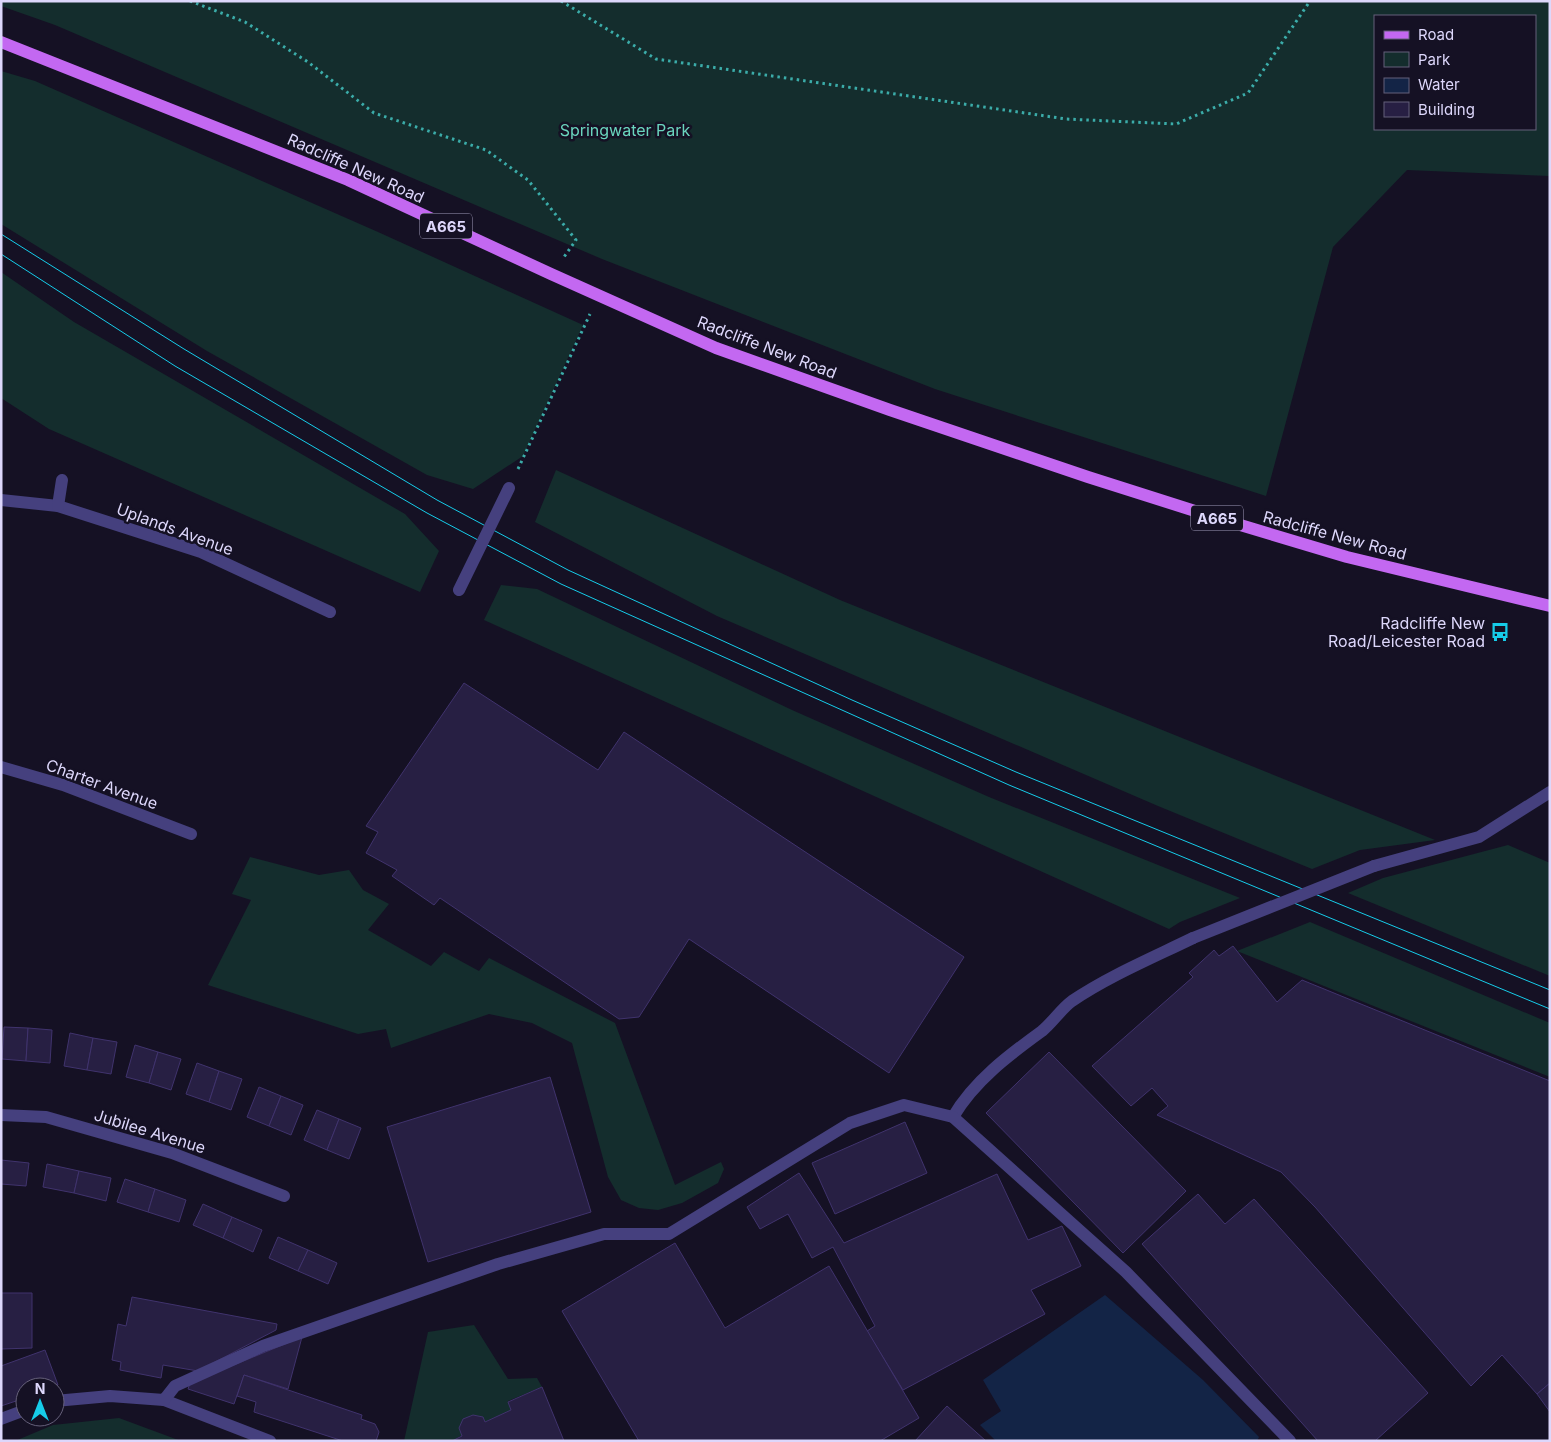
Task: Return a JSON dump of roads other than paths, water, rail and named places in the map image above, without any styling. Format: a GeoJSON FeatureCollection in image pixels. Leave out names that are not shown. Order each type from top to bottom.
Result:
{"type":"FeatureCollection","features":[{"type":"Feature","properties":{"kind":"main road","name":"Radcliffe New Road"},"geometry":{"type":"LineString","coordinates":[[1,42],[348,180],[550,274],[716,348],[1088,478],[1347,557],[1550,606]]}},
{"type":"Feature","properties":{"kind":"street"},"geometry":{"type":"LineString","coordinates":[[58,506],[62,480]]}},
{"type":"Feature","properties":{"kind":"street"},"geometry":{"type":"LineString","coordinates":[[459,590],[509,488]]}},
{"type":"Feature","properties":{"kind":"street","name":"Uplands Avenue"},"geometry":{"type":"LineString","coordinates":[[1,500],[58,506],[201,552],[330,612]]}},
{"type":"Feature","properties":{"kind":"street","name":"Charter Avenue"},"geometry":{"type":"LineString","coordinates":[[1,767],[62,785],[191,834]]}},
{"type":"Feature","properties":{"kind":"street"},"geometry":{"type":"LineString","coordinates":[[952,1117],[963,1099],[1005,1058],[1053,1023],[1070,1003],[1110,978],[1193,938],[1374,866],[1479,837],[1550,792]]}},
{"type":"Feature","properties":{"kind":"street"},"geometry":{"type":"LineString","coordinates":[[164,1400],[175,1386],[263,1346],[498,1264],[604,1234],[669,1234],[850,1123],[904,1105],[952,1117],[1126,1272],[1288,1440]]}},
{"type":"Feature","properties":{"kind":"street","name":"Jubilee Avenue"},"geometry":{"type":"LineString","coordinates":[[1,1115],[55,1119],[172,1153],[284,1196]]}},
{"type":"Feature","properties":{"kind":"street"},"geometry":{"type":"LineString","coordinates":[[65,1400],[110,1396],[164,1400],[270,1441]]}},
{"type":"Feature","properties":{"kind":"street"},"geometry":{"type":"LineString","coordinates":[[1,1419],[15,1414]]}},
{"type":"Feature","properties":{"kind":"water"},"geometry":{"type":"Polygon","coordinates":[[[1105,1295],[1203,1380],[1259,1437],[1257,1441],[996,1441],[980,1425],[1001,1411],[983,1380],[1105,1295]]]}},
{"type":"Feature","properties":{"kind":"tram line"},"geometry":{"type":"LineString","coordinates":[[1,234],[184,349],[437,500],[568,570],[852,700],[1016,772],[1550,990]]}},
{"type":"Feature","properties":{"kind":"tram line"},"geometry":{"type":"LineString","coordinates":[[1,254],[175,366],[427,513],[561,584],[1009,785],[1550,1009]]}},
{"type":"Feature","properties":{"kind":"place","name":"Radcliffe New Road/Leicester Road"},"geometry":{"type":"Point","coordinates":[1500,632]}},
{"type":"Feature","properties":{"kind":"park label","name":"Springwater Park"},"geometry":{"type":"Point","coordinates":[625,130]}}]}
